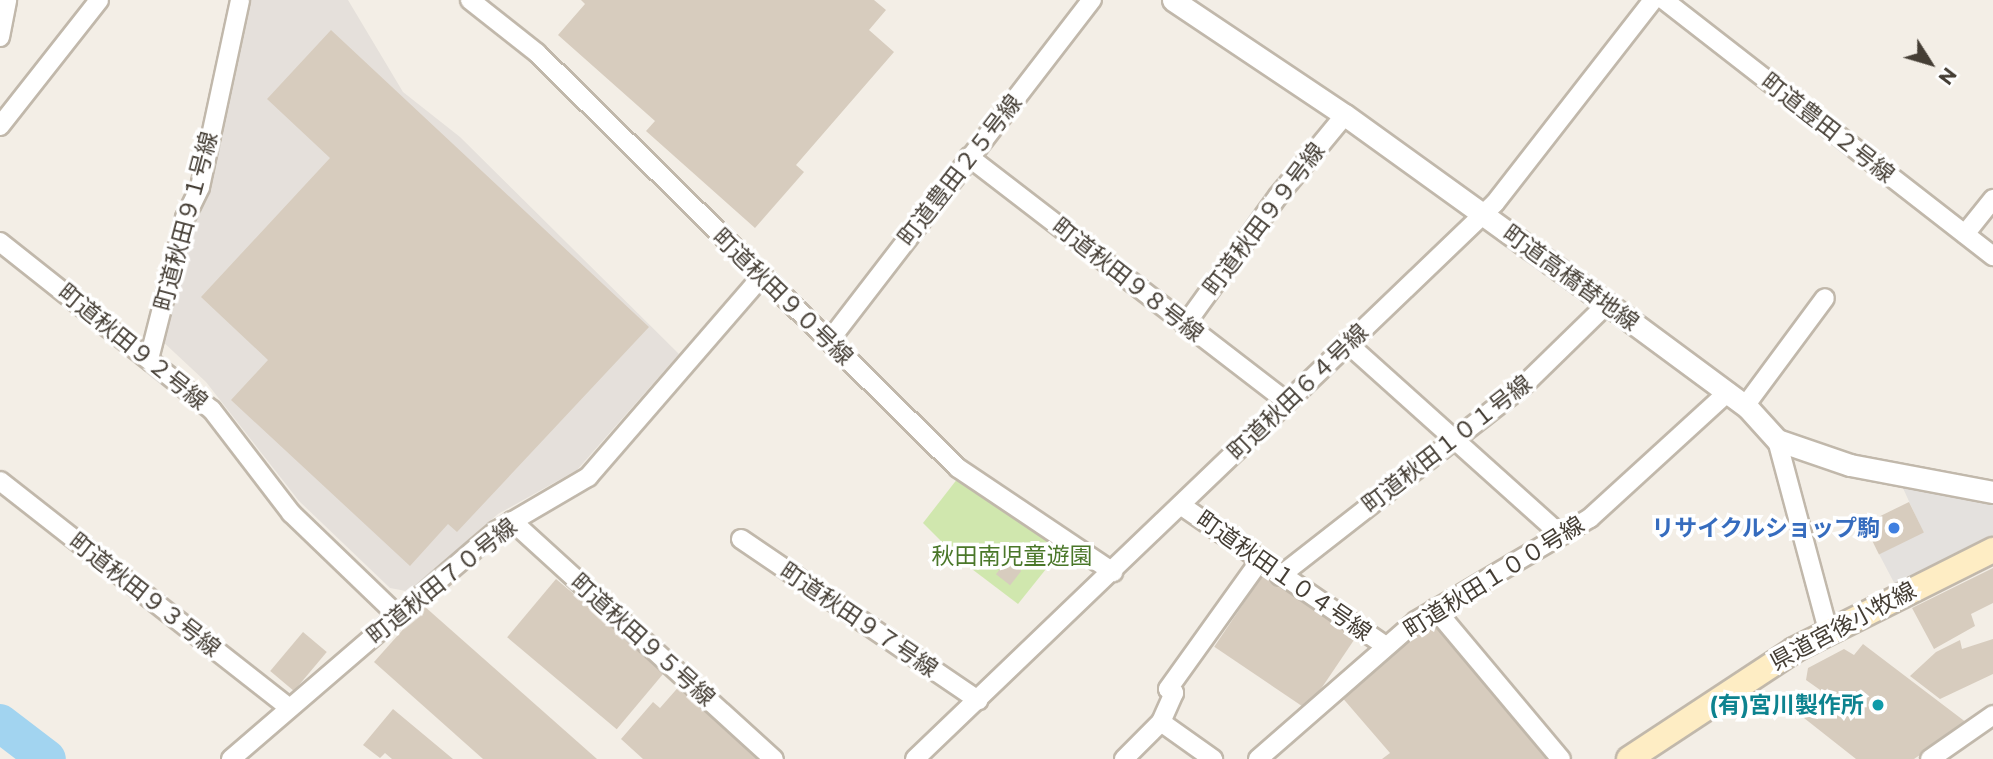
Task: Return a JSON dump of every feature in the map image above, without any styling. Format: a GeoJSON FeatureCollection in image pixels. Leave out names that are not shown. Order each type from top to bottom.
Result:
{"type":"FeatureCollection","features":[{"type":"Feature","properties":{"kind":"main road","name":"県道宮後小牧線"},"geometry":{"type":"LineString","coordinates":[[1629,759],[1749,677],[1828,630],[1993,550]]}},
{"type":"Feature","properties":{"kind":"street"},"geometry":{"type":"LineString","coordinates":[[0,37],[7,0]]}},
{"type":"Feature","properties":{"kind":"street"},"geometry":{"type":"LineString","coordinates":[[0,126],[99,0]]}},
{"type":"Feature","properties":{"kind":"street","name":"町道秋田９１号線"},"geometry":{"type":"LineString","coordinates":[[149,359],[185,218],[200,187],[240,0]]}},
{"type":"Feature","properties":{"kind":"street","name":"町道秋田９０号線"},"geometry":{"type":"LineString","coordinates":[[470,0],[537,53],[958,468],[1113,572]]}},
{"type":"Feature","properties":{"kind":"street","name":"町道豊田２５号線"},"geometry":{"type":"LineString","coordinates":[[829,341],[1092,0]]}},
{"type":"Feature","properties":{"kind":"street","name":"町道高橋替地線"},"geometry":{"type":"LineString","coordinates":[[1172,0],[1345,115],[1607,304],[1728,392],[1777,440],[1860,467],[1993,492]]}},
{"type":"Feature","properties":{"kind":"street","name":"町道秋田６４号線"},"geometry":{"type":"LineString","coordinates":[[915,759],[1182,506],[1483,214],[1653,0]]}},
{"type":"Feature","properties":{"kind":"street","name":"町道豊田２号線"},"geometry":{"type":"LineString","coordinates":[[1664,0],[1993,256]]}},
{"type":"Feature","properties":{"kind":"street","name":"町道秋田９９号線"},"geometry":{"type":"LineString","coordinates":[[1185,325],[1278,196],[1345,115]]}},
{"type":"Feature","properties":{"kind":"street","name":"町道秋田９８号線"},"geometry":{"type":"LineString","coordinates":[[970,158],[1287,402]]}},
{"type":"Feature","properties":{"kind":"street"},"geometry":{"type":"LineString","coordinates":[[1965,234],[1993,199]]}},
{"type":"Feature","properties":{"kind":"street","name":"町道秋田９２号線"},"geometry":{"type":"LineString","coordinates":[[0,242],[212,410],[290,513],[398,616]]}},
{"type":"Feature","properties":{"kind":"street","name":"町道秋田７０号線"},"geometry":{"type":"LineString","coordinates":[[234,758],[289,708],[512,521],[588,477],[761,276]]}},
{"type":"Feature","properties":{"kind":"street"},"geometry":{"type":"LineString","coordinates":[[1745,406],[1825,298]]}},
{"type":"Feature","properties":{"kind":"street","name":"町道秋田１０１号線"},"geometry":{"type":"LineString","coordinates":[[1280,576],[1522,387],[1607,304]]}},
{"type":"Feature","properties":{"kind":"street"},"geometry":{"type":"LineString","coordinates":[[1348,343],[1561,535]]}},
{"type":"Feature","properties":{"kind":"street","name":"町道秋田１００号線"},"geometry":{"type":"LineString","coordinates":[[1258,759],[1386,646],[1435,609],[1590,518],[1728,392]]}},
{"type":"Feature","properties":{"kind":"street"},"geometry":{"type":"LineString","coordinates":[[1777,440],[1828,630]]}},
{"type":"Feature","properties":{"kind":"street","name":"町道秋田９３号線"},"geometry":{"type":"LineString","coordinates":[[0,481],[289,708]]}},
{"type":"Feature","properties":{"kind":"street","name":"町道秋田１０４号線"},"geometry":{"type":"LineString","coordinates":[[1182,506],[1259,562],[1386,646]]}},
{"type":"Feature","properties":{"kind":"street","name":"町道秋田９５号線"},"geometry":{"type":"LineString","coordinates":[[512,521],[774,759]]}},
{"type":"Feature","properties":{"kind":"street","name":"町道秋田９７号線"},"geometry":{"type":"LineString","coordinates":[[741,539],[978,700]]}},
{"type":"Feature","properties":{"kind":"street"},"geometry":{"type":"LineString","coordinates":[[1124,759],[1161,722],[1174,693],[1168,689],[1259,562]]}},
{"type":"Feature","properties":{"kind":"street"},"geometry":{"type":"LineString","coordinates":[[1435,609],[1561,759]]}},
{"type":"Feature","properties":{"kind":"street"},"geometry":{"type":"LineString","coordinates":[[1930,759],[1993,715]]}},
{"type":"Feature","properties":{"kind":"street"},"geometry":{"type":"LineString","coordinates":[[1161,722],[1213,759]]}},
{"type":"Feature","properties":{"kind":"shaded area"},"geometry":{"type":"Polygon","coordinates":[[[245,0],[348,0],[403,92],[460,137],[679,354],[577,470],[498,514],[411,592],[390,588],[299,501],[206,382],[160,339],[239,58],[245,0]]]}},
{"type":"Feature","properties":{"kind":"shaded area"},"geometry":{"type":"Polygon","coordinates":[[[1897,475],[1993,492],[1993,550],[1900,594],[1879,554],[1923,532],[1897,475]]]}},
{"type":"Feature","properties":{"kind":"green space","name":"秋田南児童遊園"},"geometry":{"type":"Polygon","coordinates":[[[958,478],[1062,549],[1018,604],[960,560],[923,523],[958,478]]]}},
{"type":"Feature","properties":{"kind":"building"},"geometry":{"type":"Polygon","coordinates":[[[581,0],[874,0],[886,10],[869,30],[894,52],[796,165],[804,172],[755,228],[646,131],[655,121],[558,35],[585,4],[581,0]]]}},
{"type":"Feature","properties":{"kind":"building"},"geometry":{"type":"Polygon","coordinates":[[[331,30],[649,327],[457,532],[448,524],[410,566],[231,400],[268,360],[201,297],[330,158],[267,99],[331,30]]]}},
{"type":"Feature","properties":{"kind":"building","name":"リサイクルショップ駒"},"geometry":{"type":"Polygon","coordinates":[[[1909,502],[1924,533],[1879,554],[1864,524],[1909,502]]]}},
{"type":"Feature","properties":{"kind":"building"},"geometry":{"type":"Polygon","coordinates":[[[1007,560],[1021,571],[1010,585],[996,574],[1007,560]]]}},
{"type":"Feature","properties":{"kind":"building"},"geometry":{"type":"Polygon","coordinates":[[[1993,568],[1993,603],[1971,614],[1975,626],[1934,649],[1912,608],[1993,568]]]}},
{"type":"Feature","properties":{"kind":"building"},"geometry":{"type":"Polygon","coordinates":[[[1264,573],[1357,636],[1307,709],[1214,647],[1264,573]]]}},
{"type":"Feature","properties":{"kind":"building"},"geometry":{"type":"Polygon","coordinates":[[[556,579],[666,671],[617,729],[507,637],[556,579]]]}},
{"type":"Feature","properties":{"kind":"building"},"geometry":{"type":"Polygon","coordinates":[[[424,606],[597,759],[483,759],[374,662],[424,606]]]}},
{"type":"Feature","properties":{"kind":"building"},"geometry":{"type":"Polygon","coordinates":[[[1429,617],[1553,759],[1382,759],[1390,753],[1340,695],[1429,617]]]}},
{"type":"Feature","properties":{"kind":"building"},"geometry":{"type":"Polygon","coordinates":[[[303,632],[327,652],[294,691],[270,671],[303,632]]]}},
{"type":"Feature","properties":{"kind":"building"},"geometry":{"type":"Polygon","coordinates":[[[1993,639],[1993,674],[1940,699],[1910,676],[1936,652],[1960,640],[1962,649],[1993,639]]]}},
{"type":"Feature","properties":{"kind":"building","name":"(有)宮川製作所"},"geometry":{"type":"Polygon","coordinates":[[[1863,644],[1967,723],[1914,759],[1856,759],[1804,718],[1823,692],[1806,680],[1808,668],[1844,649],[1854,655],[1863,644]]]}},
{"type":"Feature","properties":{"kind":"building"},"geometry":{"type":"Polygon","coordinates":[[[682,683],[768,759],[643,759],[621,739],[653,702],[660,708],[682,683]]]}},
{"type":"Feature","properties":{"kind":"building"},"geometry":{"type":"Polygon","coordinates":[[[393,709],[453,759],[392,759],[385,753],[380,758],[363,745],[393,709]]]}},
{"type":"Feature","properties":{"kind":"waterway"},"geometry":{"type":"LineString","coordinates":[[0,723],[47,759]]}},
{"type":"Feature","properties":{"kind":"place","name":"リサイクルショップ駒"},"geometry":{"type":"Point","coordinates":[1894,528]}},
{"type":"Feature","properties":{"kind":"place","name":"(有)宮川製作所"},"geometry":{"type":"Point","coordinates":[1878,705]}}]}
